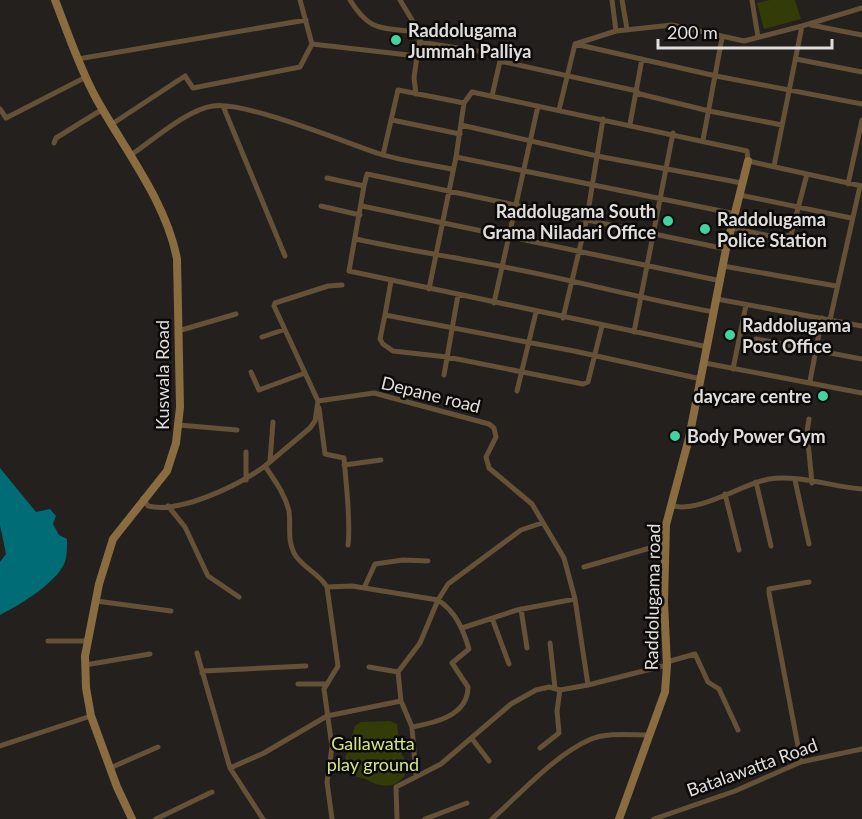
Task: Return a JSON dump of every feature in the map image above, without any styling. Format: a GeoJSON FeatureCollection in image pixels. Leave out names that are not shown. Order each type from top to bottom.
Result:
{"type":"FeatureCollection","features":[{"type":"Feature","properties":{"kind":"street","name":"Kuswala Road"},"geometry":{"type":"LineString","coordinates":[[55,0],[86,77],[131,155],[172,236],[178,277],[179,425],[175,448],[167,471],[143,498],[113,539],[96,602],[86,664],[86,688],[91,716],[132,819]]}},
{"type":"Feature","properties":{"kind":"street"},"geometry":{"type":"LineString","coordinates":[[112,124],[186,76],[193,88],[300,67],[312,44],[300,0]]}},
{"type":"Feature","properties":{"kind":"street"},"geometry":{"type":"LineString","coordinates":[[350,0],[360,16],[372,26],[414,32]]}},
{"type":"Feature","properties":{"kind":"street"},"geometry":{"type":"LineString","coordinates":[[400,0],[415,25],[414,32],[422,43]]}},
{"type":"Feature","properties":{"kind":"street"},"geometry":{"type":"LineString","coordinates":[[612,0],[616,31]]}},
{"type":"Feature","properties":{"kind":"street"},"geometry":{"type":"LineString","coordinates":[[622,0],[627,30]]}},
{"type":"Feature","properties":{"kind":"street"},"geometry":{"type":"LineString","coordinates":[[752,0],[758,38]]}},
{"type":"Feature","properties":{"kind":"street"},"geometry":{"type":"LineString","coordinates":[[574,44],[616,31],[672,25],[722,38],[744,41],[862,8]]}},
{"type":"Feature","properties":{"kind":"street"},"geometry":{"type":"LineString","coordinates":[[78,59],[306,20]]}},
{"type":"Feature","properties":{"kind":"street"},"geometry":{"type":"LineString","coordinates":[[805,25],[862,35]]}},
{"type":"Feature","properties":{"kind":"street"},"geometry":{"type":"LineString","coordinates":[[774,166],[805,25]]}},
{"type":"Feature","properties":{"kind":"street"},"geometry":{"type":"LineString","coordinates":[[703,140],[722,38]]}},
{"type":"Feature","properties":{"kind":"street"},"geometry":{"type":"LineString","coordinates":[[416,94],[414,78],[419,42],[485,50],[497,54],[500,61],[492,96]]}},
{"type":"Feature","properties":{"kind":"street"},"geometry":{"type":"LineString","coordinates":[[312,44],[417,56]]}},
{"type":"Feature","properties":{"kind":"street"},"geometry":{"type":"LineString","coordinates":[[574,44],[716,76],[862,104]]}},
{"type":"Feature","properties":{"kind":"street"},"geometry":{"type":"LineString","coordinates":[[559,110],[574,44]]}},
{"type":"Feature","properties":{"kind":"street"},"geometry":{"type":"LineString","coordinates":[[630,124],[642,59]]}},
{"type":"Feature","properties":{"kind":"street"},"geometry":{"type":"LineString","coordinates":[[796,59],[862,72]]}},
{"type":"Feature","properties":{"kind":"street"},"geometry":{"type":"LineString","coordinates":[[500,61],[709,111],[782,125]]}},
{"type":"Feature","properties":{"kind":"street"},"geometry":{"type":"LineString","coordinates":[[0,122],[86,77]]}},
{"type":"Feature","properties":{"kind":"street"},"geometry":{"type":"LineString","coordinates":[[383,155],[398,90],[464,103]]}},
{"type":"Feature","properties":{"kind":"street"},"geometry":{"type":"LineString","coordinates":[[429,290],[447,191],[456,157],[464,103],[472,92],[703,140],[747,151],[748,161],[861,186],[851,218],[830,320]]}},
{"type":"Feature","properties":{"kind":"street"},"geometry":{"type":"LineString","coordinates":[[131,155],[197,111],[214,105],[278,119],[383,155],[452,169]]}},
{"type":"Feature","properties":{"kind":"street"},"geometry":{"type":"LineString","coordinates":[[223,106],[285,256]]}},
{"type":"Feature","properties":{"kind":"street"},"geometry":{"type":"LineString","coordinates":[[495,303],[538,106]]}},
{"type":"Feature","properties":{"kind":"street"},"geometry":{"type":"LineString","coordinates":[[0,109],[6,118]]}},
{"type":"Feature","properties":{"kind":"street"},"geometry":{"type":"LineString","coordinates":[[54,143],[56,138],[103,109]]}},
{"type":"Feature","properties":{"kind":"street"},"geometry":{"type":"LineString","coordinates":[[563,318],[587,218],[603,119]]}},
{"type":"Feature","properties":{"kind":"street"},"geometry":{"type":"LineString","coordinates":[[392,120],[460,134]]}},
{"type":"Feature","properties":{"kind":"street"},"geometry":{"type":"LineString","coordinates":[[848,184],[862,123]]}},
{"type":"Feature","properties":{"kind":"street"},"geometry":{"type":"LineString","coordinates":[[461,125],[597,156],[741,183]]}},
{"type":"Feature","properties":{"kind":"street"},"geometry":{"type":"LineString","coordinates":[[634,332],[673,133]]}},
{"type":"Feature","properties":{"kind":"street"},"geometry":{"type":"LineString","coordinates":[[456,157],[736,214]]}},
{"type":"Feature","properties":{"kind":"street","name":"Raddolugama road"},"geometry":{"type":"LineString","coordinates":[[619,819],[665,692],[667,663],[664,544],[670,505],[705,363],[726,249],[748,161]]}},
{"type":"Feature","properties":{"kind":"street"},"geometry":{"type":"LineString","coordinates":[[708,347],[429,290],[349,271],[364,186],[367,174],[587,218],[726,249]]}},
{"type":"Feature","properties":{"kind":"street"},"geometry":{"type":"LineString","coordinates":[[732,228],[779,238],[791,235],[807,174]]}},
{"type":"Feature","properties":{"kind":"street"},"geometry":{"type":"LineString","coordinates":[[327,178],[364,186]]}},
{"type":"Feature","properties":{"kind":"street"},"geometry":{"type":"LineString","coordinates":[[740,195],[851,218]]}},
{"type":"Feature","properties":{"kind":"street"},"geometry":{"type":"LineString","coordinates":[[321,206],[360,215]]}},
{"type":"Feature","properties":{"kind":"street"},"geometry":{"type":"LineString","coordinates":[[362,206],[721,281]]}},
{"type":"Feature","properties":{"kind":"street"},"geometry":{"type":"LineString","coordinates":[[356,239],[436,256],[504,267],[639,298],[714,312]]}},
{"type":"Feature","properties":{"kind":"street"},"geometry":{"type":"LineString","coordinates":[[723,266],[836,286]]}},
{"type":"Feature","properties":{"kind":"street"},"geometry":{"type":"LineString","coordinates":[[391,281],[380,339],[393,351],[447,357],[583,384],[588,382],[602,326]]}},
{"type":"Feature","properties":{"kind":"street"},"geometry":{"type":"LineString","coordinates":[[342,285],[328,286],[275,303],[283,330],[318,401],[325,454],[342,456],[346,511],[350,528],[348,545]]}},
{"type":"Feature","properties":{"kind":"street"},"geometry":{"type":"LineString","coordinates":[[444,375],[458,296]]}},
{"type":"Feature","properties":{"kind":"street"},"geometry":{"type":"LineString","coordinates":[[717,299],[862,326]]}},
{"type":"Feature","properties":{"kind":"street"},"geometry":{"type":"LineString","coordinates":[[733,369],[746,305]]}},
{"type":"Feature","properties":{"kind":"street"},"geometry":{"type":"LineString","coordinates":[[517,391],[536,312]]}},
{"type":"Feature","properties":{"kind":"street"},"geometry":{"type":"LineString","coordinates":[[178,332],[236,314]]}},
{"type":"Feature","properties":{"kind":"street"},"geometry":{"type":"LineString","coordinates":[[385,315],[553,347],[701,379]]}},
{"type":"Feature","properties":{"kind":"street"},"geometry":{"type":"LineString","coordinates":[[810,381],[822,318]]}},
{"type":"Feature","properties":{"kind":"street"},"geometry":{"type":"LineString","coordinates":[[262,337],[283,330]]}},
{"type":"Feature","properties":{"kind":"street"},"geometry":{"type":"LineString","coordinates":[[756,339],[862,359]]}},
{"type":"Feature","properties":{"kind":"street"},"geometry":{"type":"LineString","coordinates":[[705,363],[810,381],[862,393]]}},
{"type":"Feature","properties":{"kind":"street"},"geometry":{"type":"LineString","coordinates":[[251,372],[259,390],[305,373]]}},
{"type":"Feature","properties":{"kind":"street","name":"Depane road"},"geometry":{"type":"LineString","coordinates":[[318,401],[374,393],[489,424],[494,428],[496,437],[486,457],[489,468],[532,504],[564,558],[575,599],[588,685]]}},
{"type":"Feature","properties":{"kind":"street"},"geometry":{"type":"LineString","coordinates":[[143,498],[148,506],[168,506],[200,499],[246,480],[310,428],[315,420],[318,401]]}},
{"type":"Feature","properties":{"kind":"street"},"geometry":{"type":"LineString","coordinates":[[809,419],[807,432],[812,483]]}},
{"type":"Feature","properties":{"kind":"street"},"geometry":{"type":"LineString","coordinates":[[270,461],[273,422]]}},
{"type":"Feature","properties":{"kind":"street"},"geometry":{"type":"LineString","coordinates":[[179,425],[237,430]]}},
{"type":"Feature","properties":{"kind":"street"},"geometry":{"type":"LineString","coordinates":[[246,452],[246,480]]}},
{"type":"Feature","properties":{"kind":"street"},"geometry":{"type":"LineString","coordinates":[[344,465],[381,460]]}},
{"type":"Feature","properties":{"kind":"street"},"geometry":{"type":"LineString","coordinates":[[264,466],[283,493],[289,513],[289,538],[295,555],[321,578],[327,587],[338,666],[324,689],[332,747],[327,782],[332,819]]}},
{"type":"Feature","properties":{"kind":"street"},"geometry":{"type":"LineString","coordinates":[[670,505],[677,508],[693,505],[771,478],[862,489]]}},
{"type":"Feature","properties":{"kind":"street"},"geometry":{"type":"LineString","coordinates":[[795,480],[809,544]]}},
{"type":"Feature","properties":{"kind":"street"},"geometry":{"type":"LineString","coordinates":[[756,482],[771,546]]}},
{"type":"Feature","properties":{"kind":"street"},"geometry":{"type":"LineString","coordinates":[[725,494],[739,550]]}},
{"type":"Feature","properties":{"kind":"street"},"geometry":{"type":"LineString","coordinates":[[168,506],[185,527],[208,576],[239,597]]}},
{"type":"Feature","properties":{"kind":"street"},"geometry":{"type":"LineString","coordinates":[[416,777],[412,727],[401,701],[398,672],[420,643],[438,600],[448,585],[522,530],[542,523]]}},
{"type":"Feature","properties":{"kind":"street"},"geometry":{"type":"LineString","coordinates":[[584,567],[664,544]]}},
{"type":"Feature","properties":{"kind":"street"},"geometry":{"type":"LineString","coordinates":[[364,588],[375,564],[404,560],[428,561]]}},
{"type":"Feature","properties":{"kind":"street"},"geometry":{"type":"LineString","coordinates":[[801,762],[769,589],[809,582]]}},
{"type":"Feature","properties":{"kind":"street"},"geometry":{"type":"LineString","coordinates":[[327,587],[364,588],[438,600],[448,607],[462,627],[469,649],[452,663],[468,687],[468,696],[446,720],[412,727]]}},
{"type":"Feature","properties":{"kind":"street"},"geometry":{"type":"LineString","coordinates":[[462,627],[521,609],[575,599]]}},
{"type":"Feature","properties":{"kind":"street"},"geometry":{"type":"LineString","coordinates":[[96,602],[171,611]]}},
{"type":"Feature","properties":{"kind":"street"},"geometry":{"type":"LineString","coordinates":[[521,609],[527,648]]}},
{"type":"Feature","properties":{"kind":"street"},"geometry":{"type":"LineString","coordinates":[[492,618],[509,664]]}},
{"type":"Feature","properties":{"kind":"street"},"geometry":{"type":"LineString","coordinates":[[48,640],[88,641]]}},
{"type":"Feature","properties":{"kind":"street"},"geometry":{"type":"LineString","coordinates":[[540,748],[559,733],[557,689],[550,643]]}},
{"type":"Feature","properties":{"kind":"street"},"geometry":{"type":"LineString","coordinates":[[86,664],[150,654]]}},
{"type":"Feature","properties":{"kind":"street"},"geometry":{"type":"LineString","coordinates":[[197,654],[230,768],[263,819]]}},
{"type":"Feature","properties":{"kind":"street"},"geometry":{"type":"LineString","coordinates":[[397,819],[396,787],[441,764],[473,740],[511,704],[536,690],[588,685],[695,654],[708,682],[719,689],[738,730]]}},
{"type":"Feature","properties":{"kind":"street"},"geometry":{"type":"LineString","coordinates":[[202,673],[203,671],[306,666]]}},
{"type":"Feature","properties":{"kind":"street"},"geometry":{"type":"LineString","coordinates":[[369,667],[398,672]]}},
{"type":"Feature","properties":{"kind":"street"},"geometry":{"type":"LineString","coordinates":[[298,684],[327,684]]}},
{"type":"Feature","properties":{"kind":"street"},"geometry":{"type":"LineString","coordinates":[[230,768],[264,753],[327,716],[401,701]]}},
{"type":"Feature","properties":{"kind":"street"},"geometry":{"type":"LineString","coordinates":[[0,746],[91,716]]}},
{"type":"Feature","properties":{"kind":"street"},"geometry":{"type":"LineString","coordinates":[[492,819],[540,773],[590,739],[618,735],[649,735]]}},
{"type":"Feature","properties":{"kind":"street"},"geometry":{"type":"LineString","coordinates":[[473,740],[489,761]]}},
{"type":"Feature","properties":{"kind":"street"},"geometry":{"type":"LineString","coordinates":[[110,768],[158,747]]}},
{"type":"Feature","properties":{"kind":"street","name":"Batalawatta Road"},"geometry":{"type":"LineString","coordinates":[[654,819],[735,791],[801,762],[862,749]]}},
{"type":"Feature","properties":{"kind":"street"},"geometry":{"type":"LineString","coordinates":[[156,819],[212,792]]}},
{"type":"Feature","properties":{"kind":"street"},"geometry":{"type":"LineString","coordinates":[[425,819],[467,803]]}},
{"type":"Feature","properties":{"kind":"green space"},"geometry":{"type":"Polygon","coordinates":[[[770,0],[795,0],[801,19],[764,29],[757,3],[770,0]]]}},
{"type":"Feature","properties":{"kind":"green space","name":"Gallawatta play ground"},"geometry":{"type":"Polygon","coordinates":[[[390,721],[397,724],[400,751],[409,767],[405,774],[397,783],[387,786],[350,774],[345,758],[355,726],[361,722],[390,721]]]}},
{"type":"Feature","properties":{"kind":"water"},"geometry":{"type":"Polygon","coordinates":[[[0,468],[36,512],[50,509],[56,516],[53,524],[59,535],[67,539],[66,558],[57,575],[38,591],[0,615],[0,562],[6,554],[0,525],[0,468]]]}},
{"type":"Feature","properties":{"kind":"place","name":"Raddolugama Jummah Palliya"},"geometry":{"type":"Point","coordinates":[396,40]}},
{"type":"Feature","properties":{"kind":"place","name":"Raddolugama South Grama Niladari Office"},"geometry":{"type":"Point","coordinates":[668,221]}},
{"type":"Feature","properties":{"kind":"place","name":"Raddolugama Police Station"},"geometry":{"type":"Point","coordinates":[705,229]}},
{"type":"Feature","properties":{"kind":"place","name":"Raddolugama Post Office"},"geometry":{"type":"Point","coordinates":[730,335]}},
{"type":"Feature","properties":{"kind":"place","name":"daycare centre"},"geometry":{"type":"Point","coordinates":[823,396]}},
{"type":"Feature","properties":{"kind":"place","name":"Body Power Gym"},"geometry":{"type":"Point","coordinates":[675,436]}}]}
